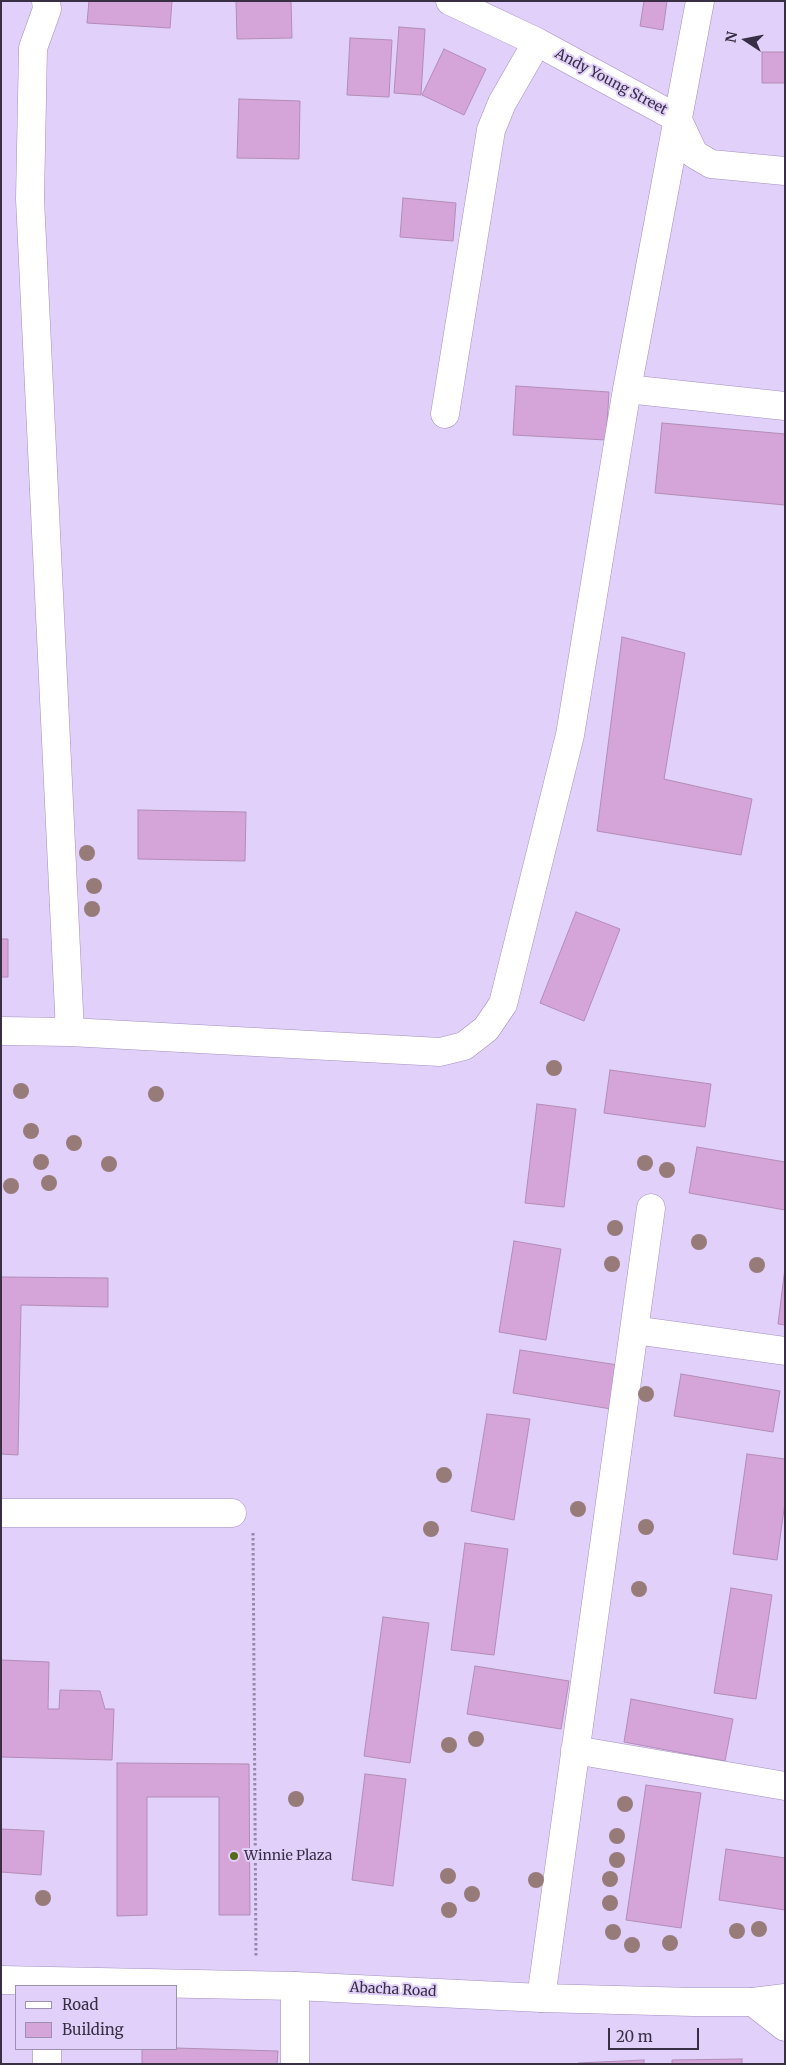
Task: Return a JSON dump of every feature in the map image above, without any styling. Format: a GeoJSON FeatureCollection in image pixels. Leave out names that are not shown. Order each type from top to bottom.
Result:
{"type":"FeatureCollection","features":[{"type":"Feature","properties":{"kind":"street"},"geometry":{"type":"LineString","coordinates":[[46,1],[47,9],[33,48],[30,199],[70,1032]]}},
{"type":"Feature","properties":{"kind":"street","name":"Andy Young Street"},"geometry":{"type":"LineString","coordinates":[[450,1],[537,42],[677,118],[694,154],[711,164],[785,171]]}},
{"type":"Feature","properties":{"kind":"street"},"geometry":{"type":"LineString","coordinates":[[1,1031],[70,1032],[440,1052],[464,1046],[486,1029],[503,1004],[570,736],[627,388],[700,1]]}},
{"type":"Feature","properties":{"kind":"street"},"geometry":{"type":"LineString","coordinates":[[445,414],[491,130],[502,103],[537,42]]}},
{"type":"Feature","properties":{"kind":"street"},"geometry":{"type":"LineString","coordinates":[[627,388],[785,406]]}},
{"type":"Feature","properties":{"kind":"street"},"geometry":{"type":"LineString","coordinates":[[541,1998],[651,1208]]}},
{"type":"Feature","properties":{"kind":"street"},"geometry":{"type":"LineString","coordinates":[[634,1330],[785,1351]]}},
{"type":"Feature","properties":{"kind":"street"},"geometry":{"type":"LineString","coordinates":[[1,1513],[232,1512]]}},
{"type":"Feature","properties":{"kind":"street"},"geometry":{"type":"LineString","coordinates":[[576,1750],[785,1786]]}},
{"type":"Feature","properties":{"kind":"street","name":"Abacha Road"},"geometry":{"type":"LineString","coordinates":[[1,1980],[49,1983],[295,1986],[541,1998],[753,2002],[785,1998]]}},
{"type":"Feature","properties":{"kind":"street"},"geometry":{"type":"LineString","coordinates":[[295,1986],[296,2064]]}},
{"type":"Feature","properties":{"kind":"street"},"geometry":{"type":"LineString","coordinates":[[753,2002],[785,2027]]}},
{"type":"Feature","properties":{"kind":"street"},"geometry":{"type":"LineString","coordinates":[[47,2050],[47,2064]]}},
{"type":"Feature","properties":{"kind":"path"},"geometry":{"type":"LineString","coordinates":[[232,1512],[252,1511],[256,1985]]}},
{"type":"Feature","properties":{"kind":"building"},"geometry":{"type":"Polygon","coordinates":[[[89,1],[172,1],[170,28],[87,23],[89,1]]]}},
{"type":"Feature","properties":{"kind":"building"},"geometry":{"type":"Polygon","coordinates":[[[236,1],[291,1],[292,38],[237,39],[236,1]]]}},
{"type":"Feature","properties":{"kind":"building"},"geometry":{"type":"Polygon","coordinates":[[[644,1],[667,1],[663,30],[640,26],[644,1]]]}},
{"type":"Feature","properties":{"kind":"building"},"geometry":{"type":"Polygon","coordinates":[[[399,27],[425,29],[421,95],[394,93],[399,27]]]}},
{"type":"Feature","properties":{"kind":"building"},"geometry":{"type":"Polygon","coordinates":[[[350,38],[392,40],[389,97],[347,95],[350,38]]]}},
{"type":"Feature","properties":{"kind":"building"},"geometry":{"type":"Polygon","coordinates":[[[444,49],[486,69],[464,115],[422,95],[444,49]]]}},
{"type":"Feature","properties":{"kind":"building"},"geometry":{"type":"Polygon","coordinates":[[[762,52],[785,52],[785,83],[762,83],[762,52]]]}},
{"type":"Feature","properties":{"kind":"building"},"geometry":{"type":"Polygon","coordinates":[[[239,99],[300,101],[299,159],[237,158],[239,99]]]}},
{"type":"Feature","properties":{"kind":"building"},"geometry":{"type":"Polygon","coordinates":[[[403,198],[456,203],[453,241],[400,237],[403,198]]]}},
{"type":"Feature","properties":{"kind":"building"},"geometry":{"type":"Polygon","coordinates":[[[516,386],[609,392],[606,440],[513,435],[516,386]]]}},
{"type":"Feature","properties":{"kind":"building"},"geometry":{"type":"Polygon","coordinates":[[[662,423],[785,434],[785,505],[655,493],[662,423]]]}},
{"type":"Feature","properties":{"kind":"building"},"geometry":{"type":"Polygon","coordinates":[[[622,637],[685,653],[664,779],[752,799],[741,855],[597,831],[622,637]]]}},
{"type":"Feature","properties":{"kind":"building"},"geometry":{"type":"Polygon","coordinates":[[[138,810],[246,812],[245,861],[138,859],[138,810]]]}},
{"type":"Feature","properties":{"kind":"building"},"geometry":{"type":"Polygon","coordinates":[[[576,912],[620,929],[584,1021],[540,1003],[576,912]]]}},
{"type":"Feature","properties":{"kind":"building"},"geometry":{"type":"Polygon","coordinates":[[[1,939],[8,939],[8,977],[1,977],[1,939]]]}},
{"type":"Feature","properties":{"kind":"building"},"geometry":{"type":"Polygon","coordinates":[[[610,1070],[711,1084],[705,1127],[604,1113],[610,1070]]]}},
{"type":"Feature","properties":{"kind":"building"},"geometry":{"type":"Polygon","coordinates":[[[537,1104],[576,1109],[564,1207],[525,1203],[537,1104]]]}},
{"type":"Feature","properties":{"kind":"building"},"geometry":{"type":"Polygon","coordinates":[[[697,1147],[785,1162],[785,1210],[689,1193],[697,1147]]]}},
{"type":"Feature","properties":{"kind":"building"},"geometry":{"type":"Polygon","coordinates":[[[514,1241],[561,1249],[546,1340],[499,1332],[514,1241]]]}},
{"type":"Feature","properties":{"kind":"building"},"geometry":{"type":"Polygon","coordinates":[[[785,1268],[785,1325],[778,1324],[785,1268]]]}},
{"type":"Feature","properties":{"kind":"building"},"geometry":{"type":"Polygon","coordinates":[[[1,1277],[108,1278],[108,1307],[21,1305],[18,1455],[1,1454],[1,1277]]]}},
{"type":"Feature","properties":{"kind":"building"},"geometry":{"type":"Polygon","coordinates":[[[520,1350],[618,1365],[611,1409],[513,1393],[520,1350]]]}},
{"type":"Feature","properties":{"kind":"building"},"geometry":{"type":"Polygon","coordinates":[[[681,1374],[780,1391],[773,1432],[674,1416],[681,1374]]]}},
{"type":"Feature","properties":{"kind":"building"},"geometry":{"type":"Polygon","coordinates":[[[487,1414],[530,1419],[514,1520],[471,1511],[487,1414]]]}},
{"type":"Feature","properties":{"kind":"building"},"geometry":{"type":"Polygon","coordinates":[[[747,1454],[785,1459],[785,1502],[777,1560],[733,1554],[747,1454]]]}},
{"type":"Feature","properties":{"kind":"building"},"geometry":{"type":"Polygon","coordinates":[[[465,1543],[508,1549],[494,1655],[451,1650],[465,1543]]]}},
{"type":"Feature","properties":{"kind":"building"},"geometry":{"type":"Polygon","coordinates":[[[731,1588],[772,1595],[756,1699],[714,1693],[731,1588]]]}},
{"type":"Feature","properties":{"kind":"building"},"geometry":{"type":"Polygon","coordinates":[[[383,1617],[429,1623],[410,1763],[364,1756],[383,1617]]]}},
{"type":"Feature","properties":{"kind":"building"},"geometry":{"type":"Polygon","coordinates":[[[1,1660],[49,1662],[48,1709],[59,1709],[60,1690],[100,1691],[105,1709],[114,1709],[112,1760],[1,1757],[1,1660]]]}},
{"type":"Feature","properties":{"kind":"building"},"geometry":{"type":"Polygon","coordinates":[[[475,1666],[569,1681],[561,1729],[467,1714],[475,1666]]]}},
{"type":"Feature","properties":{"kind":"building"},"geometry":{"type":"Polygon","coordinates":[[[631,1699],[733,1719],[725,1761],[624,1742],[631,1699]]]}},
{"type":"Feature","properties":{"kind":"building","name":"Winnie Plaza"},"geometry":{"type":"Polygon","coordinates":[[[117,1763],[249,1764],[250,1915],[219,1915],[219,1797],[147,1797],[147,1915],[117,1916],[117,1763]]]}},
{"type":"Feature","properties":{"kind":"building"},"geometry":{"type":"Polygon","coordinates":[[[365,1774],[406,1779],[393,1886],[352,1880],[365,1774]]]}},
{"type":"Feature","properties":{"kind":"building"},"geometry":{"type":"Polygon","coordinates":[[[646,1785],[701,1793],[681,1928],[626,1920],[646,1785]]]}},
{"type":"Feature","properties":{"kind":"building"},"geometry":{"type":"Polygon","coordinates":[[[1,1829],[44,1831],[41,1875],[1,1872],[1,1829]]]}},
{"type":"Feature","properties":{"kind":"building"},"geometry":{"type":"Polygon","coordinates":[[[726,1849],[785,1858],[785,1910],[719,1900],[726,1849]]]}},
{"type":"Feature","properties":{"kind":"building"},"geometry":{"type":"Polygon","coordinates":[[[178,2048],[278,2051],[277,2064],[142,2064],[142,2050],[178,2050],[178,2048]]]}},
{"type":"Feature","properties":{"kind":"building"},"geometry":{"type":"Polygon","coordinates":[[[742,2059],[742,2064],[672,2064],[672,2060],[742,2059]]]}},
{"type":"Feature","properties":{"kind":"building"},"geometry":{"type":"Polygon","coordinates":[[[644,2060],[644,2064],[578,2064],[578,2063],[644,2060]]]}},
{"type":"Feature","properties":{"kind":"place","name":"Winnie Plaza"},"geometry":{"type":"Point","coordinates":[234,1856]}}]}
